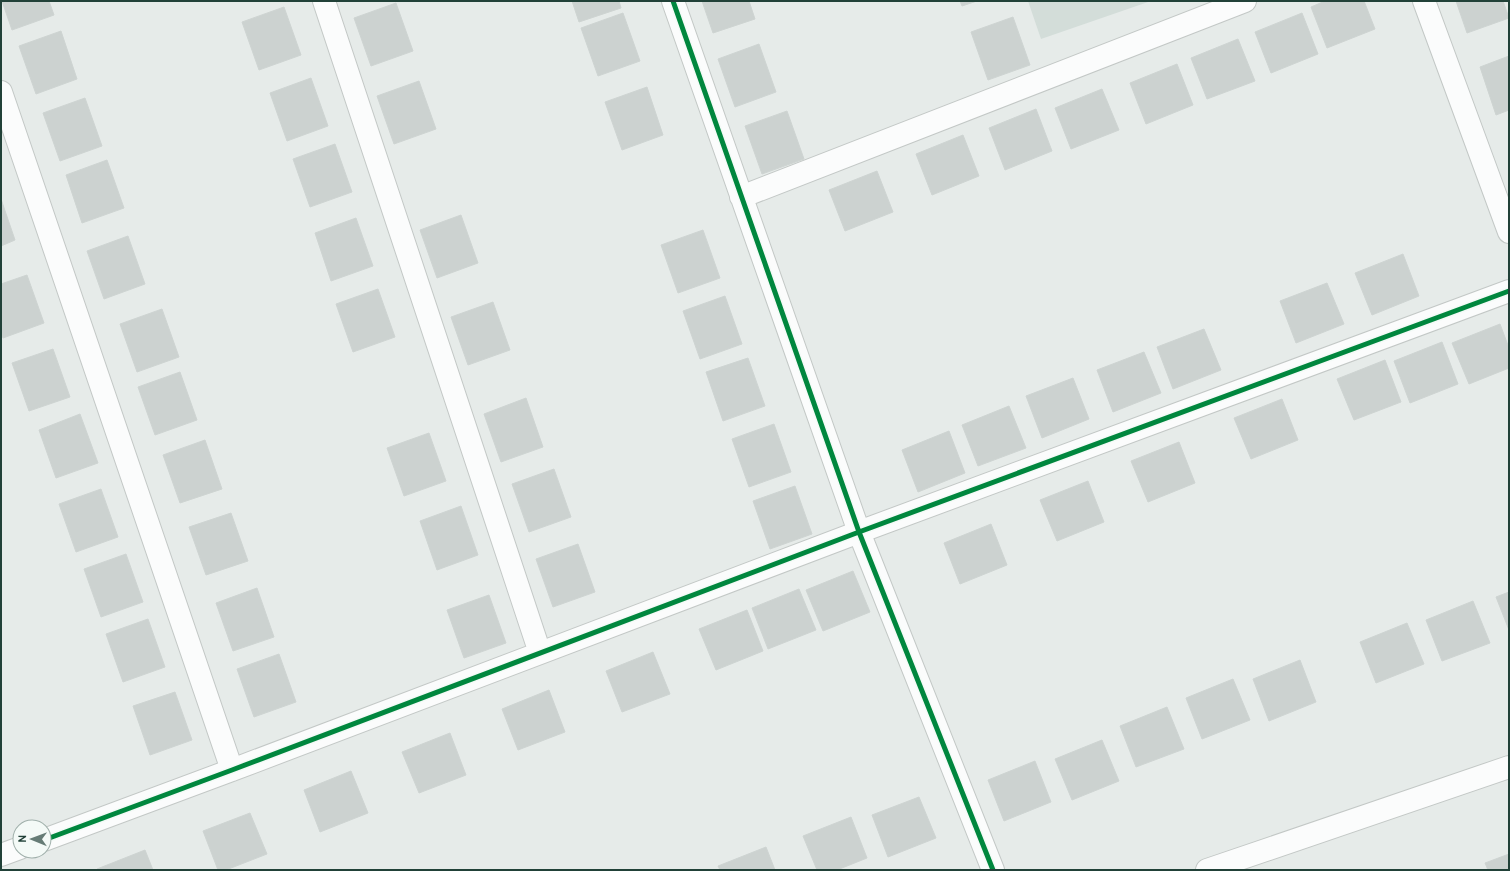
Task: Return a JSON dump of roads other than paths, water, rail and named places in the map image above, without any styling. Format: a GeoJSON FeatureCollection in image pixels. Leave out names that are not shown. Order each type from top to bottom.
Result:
{"type":"FeatureCollection","features":[{"type":"Feature","properties":{"kind":"street"},"geometry":{"type":"LineString","coordinates":[[324,1],[540,653]]}},
{"type":"Feature","properties":{"kind":"street"},"geometry":{"type":"LineString","coordinates":[[673,1],[859,532],[993,870]]}},
{"type":"Feature","properties":{"kind":"street"},"geometry":{"type":"LineString","coordinates":[[741,197],[1245,1]]}},
{"type":"Feature","properties":{"kind":"street"},"geometry":{"type":"LineString","coordinates":[[1424,1],[1509,232]]}},
{"type":"Feature","properties":{"kind":"street"},"geometry":{"type":"LineString","coordinates":[[1,92],[232,770]]}},
{"type":"Feature","properties":{"kind":"street"},"geometry":{"type":"LineString","coordinates":[[52,837],[859,532],[1509,291]]}},
{"type":"Feature","properties":{"kind":"street"},"geometry":{"type":"LineString","coordinates":[[1207,870],[1509,767]]}},
{"type":"Feature","properties":{"kind":"street"},"geometry":{"type":"LineString","coordinates":[[1,856],[12,851]]}}]}
